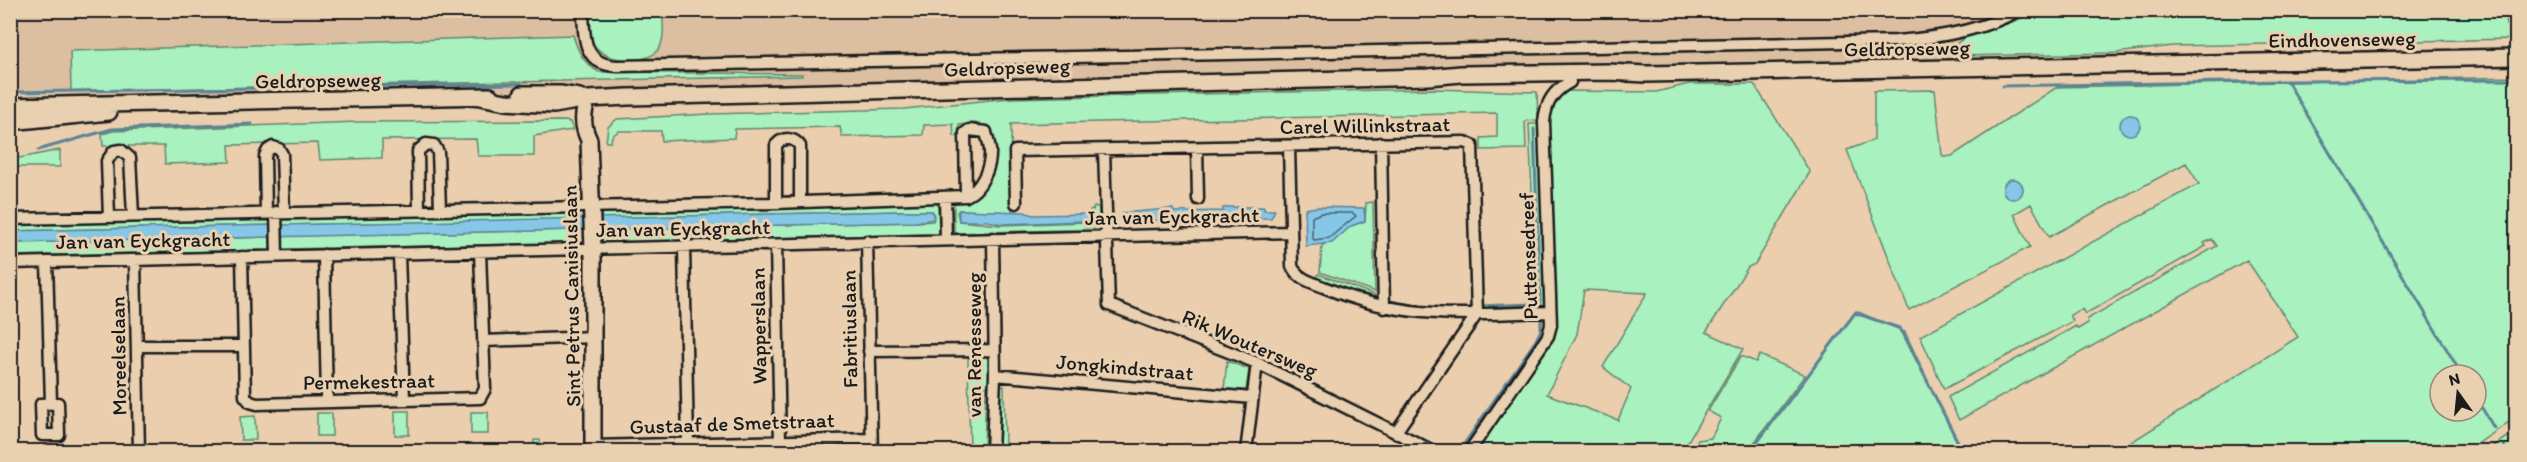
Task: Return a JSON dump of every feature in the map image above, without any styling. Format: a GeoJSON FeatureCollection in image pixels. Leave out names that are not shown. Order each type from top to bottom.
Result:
{"type":"FeatureCollection","features":[{"type":"Feature","properties":{"kind":"main road","name":"Eindhovenseweg"},"geometry":{"type":"LineString","coordinates":[[2169,63],[2517,57]]}},
{"type":"Feature","properties":{"kind":"main road","name":"Geldropseweg"},"geometry":{"type":"LineString","coordinates":[[10,106],[157,105],[480,97],[506,102],[554,105],[588,99],[1428,77],[1461,74],[1608,72],[1812,75],[2169,63]]}},
{"type":"Feature","properties":{"kind":"main road","name":"Geldropseweg"},"geometry":{"type":"LineString","coordinates":[[1428,77],[1461,81],[1570,82],[1646,74]]}},
{"type":"Feature","properties":{"kind":"main road","name":"Sint Petrus Canisiuslaan"},"geometry":{"type":"LineString","coordinates":[[588,99],[594,130],[589,140],[594,337],[593,449]]}},
{"type":"Feature","properties":{"kind":"main road","name":"Geldropseweg"},"geometry":{"type":"LineString","coordinates":[[10,122],[80,116],[157,105]]}},
{"type":"Feature","properties":{"kind":"street"},"geometry":{"type":"LineString","coordinates":[[583,10],[585,44],[596,60],[606,66],[1896,40],[1951,33],[1995,22],[2019,10]]}},
{"type":"Feature","properties":{"kind":"street","name":"Puttensedreef"},"geometry":{"type":"LineString","coordinates":[[1470,452],[1546,342],[1550,330],[1544,122],[1549,99],[1570,82]]}},
{"type":"Feature","properties":{"kind":"street"},"geometry":{"type":"LineString","coordinates":[[969,130],[986,132],[990,152],[986,171],[977,189],[966,196],[964,133],[969,130]]}},
{"type":"Feature","properties":{"kind":"street","name":"Jan van Eyckgracht"},"geometry":{"type":"LineString","coordinates":[[776,203],[776,145],[791,139],[800,146],[801,202]]}},
{"type":"Feature","properties":{"kind":"street","name":"Carel Willinkstraat"},"geometry":{"type":"LineString","coordinates":[[1016,202],[1015,151],[1465,142],[1472,145],[1478,314]]}},
{"type":"Feature","properties":{"kind":"street"},"geometry":{"type":"LineString","coordinates":[[1381,143],[1384,308]]}},
{"type":"Feature","properties":{"kind":"street"},"geometry":{"type":"LineString","coordinates":[[419,210],[418,151],[426,144],[434,145],[438,152],[440,209]]}},
{"type":"Feature","properties":{"kind":"street"},"geometry":{"type":"LineString","coordinates":[[1289,146],[1292,266],[1300,276],[1337,293],[1384,308],[1436,315],[1550,312]]}},
{"type":"Feature","properties":{"kind":"street"},"geometry":{"type":"LineString","coordinates":[[275,214],[282,154],[279,149],[273,147],[265,156],[275,214],[277,253]]}},
{"type":"Feature","properties":{"kind":"street"},"geometry":{"type":"LineString","coordinates":[[1197,148],[1198,199]]}},
{"type":"Feature","properties":{"kind":"street","name":"Jan van Eyckgracht"},"geometry":{"type":"LineString","coordinates":[[109,217],[106,161],[114,150],[121,150],[130,158],[133,215]]}},
{"type":"Feature","properties":{"kind":"street"},"geometry":{"type":"LineString","coordinates":[[1104,150],[1107,237]]}},
{"type":"Feature","properties":{"kind":"street","name":"Jan van Eyckgracht"},"geometry":{"type":"LineString","coordinates":[[10,219],[440,209],[591,210],[966,196]]}},
{"type":"Feature","properties":{"kind":"street"},"geometry":{"type":"LineString","coordinates":[[945,198],[946,239]]}},
{"type":"Feature","properties":{"kind":"street","name":"Jan van Eyckgracht"},"geometry":{"type":"LineString","coordinates":[[10,263],[242,257],[277,253],[324,255],[480,252],[592,243],[684,247],[1290,232]]}},
{"type":"Feature","properties":{"kind":"street","name":"Rik Woutersweg"},"geometry":{"type":"LineString","coordinates":[[1107,237],[1109,305],[1257,363],[1435,452]]}},
{"type":"Feature","properties":{"kind":"street","name":"van Renesseweg"},"geometry":{"type":"LineString","coordinates":[[992,452],[995,375],[993,238]]}},
{"type":"Feature","properties":{"kind":"street","name":"Fabritiuslaan"},"geometry":{"type":"LineString","coordinates":[[867,241],[872,452]]}},
{"type":"Feature","properties":{"kind":"street","name":"Wapperslaan"},"geometry":{"type":"LineString","coordinates":[[776,245],[780,441]]}},
{"type":"Feature","properties":{"kind":"street"},"geometry":{"type":"LineString","coordinates":[[684,247],[688,444]]}},
{"type":"Feature","properties":{"kind":"street"},"geometry":{"type":"LineString","coordinates":[[480,252],[484,340],[594,337]]}},
{"type":"Feature","properties":{"kind":"street"},"geometry":{"type":"LineString","coordinates":[[399,254],[404,400]]}},
{"type":"Feature","properties":{"kind":"street"},"geometry":{"type":"LineString","coordinates":[[324,255],[327,401]]}},
{"type":"Feature","properties":{"kind":"street"},"geometry":{"type":"LineString","coordinates":[[137,346],[244,346],[242,257]]}},
{"type":"Feature","properties":{"kind":"street","name":"Moreelselaan"},"geometry":{"type":"LineString","coordinates":[[135,260],[139,452]]}},
{"type":"Feature","properties":{"kind":"street"},"geometry":{"type":"LineString","coordinates":[[47,262],[51,404]]}},
{"type":"Feature","properties":{"kind":"street"},"geometry":{"type":"LineString","coordinates":[[1396,432],[1478,314]]}},
{"type":"Feature","properties":{"kind":"street","name":"Permekestraat"},"geometry":{"type":"LineString","coordinates":[[244,346],[245,396],[250,402],[257,404],[480,398],[485,389],[484,340]]}},
{"type":"Feature","properties":{"kind":"street"},"geometry":{"type":"LineString","coordinates":[[869,351],[993,350]]}},
{"type":"Feature","properties":{"kind":"street"},"geometry":{"type":"LineString","coordinates":[[1246,452],[1257,363]]}},
{"type":"Feature","properties":{"kind":"street","name":"Jongkindstraat"},"geometry":{"type":"LineString","coordinates":[[995,375],[1252,398]]}},
{"type":"Feature","properties":{"kind":"street","name":"Gustaaf de Smetstraat"},"geometry":{"type":"LineString","coordinates":[[593,449],[871,439]]}},
{"type":"Feature","properties":{"kind":"shaded area"},"geometry":{"type":"Polygon","coordinates":[[[11,10],[2516,11],[2516,33],[2137,45],[1835,65],[1582,65],[1236,73],[943,84],[817,84],[578,98],[315,101],[11,93],[11,10]]]}},
{"type":"Feature","properties":{"kind":"green space"},"geometry":{"type":"Polygon","coordinates":[[[2505,10],[2507,25],[2516,25],[2516,39],[2172,46],[2116,53],[1955,56],[1956,45],[1961,40],[2015,21],[2035,11],[2505,10]]]}},
{"type":"Feature","properties":{"kind":"green space"},"geometry":{"type":"Polygon","coordinates":[[[589,11],[662,11],[662,43],[655,53],[638,60],[609,56],[601,52],[592,42],[589,11]]]}},
{"type":"Feature","properties":{"kind":"green space"},"geometry":{"type":"Polygon","coordinates":[[[573,35],[582,57],[599,72],[802,74],[802,76],[71,91],[70,51],[573,35]]]}},
{"type":"Feature","properties":{"kind":"green space"},"geometry":{"type":"Polygon","coordinates":[[[2516,77],[2516,417],[2467,451],[2117,451],[2298,337],[2247,260],[1959,420],[1948,397],[2076,326],[2078,329],[2088,323],[2087,319],[2217,246],[2212,239],[2204,243],[2206,246],[2085,314],[2082,309],[2070,315],[2073,321],[1944,389],[1920,336],[2199,184],[2186,163],[2049,237],[2031,204],[2014,214],[2030,247],[1909,310],[1847,150],[1874,140],[1874,91],[1935,90],[1942,155],[1952,156],[2057,87],[2516,77]]]}},
{"type":"Feature","properties":{"kind":"green space"},"geometry":{"type":"Polygon","coordinates":[[[1689,84],[1754,84],[1810,172],[1755,264],[1748,267],[1706,332],[1743,349],[1682,451],[1474,452],[1551,343],[1555,330],[1548,115],[1561,91],[1656,92],[1689,84]],[[1584,290],[1577,334],[1547,394],[1618,420],[1631,389],[1603,367],[1647,293],[1584,290]]]}},
{"type":"Feature","properties":{"kind":"green space"},"geometry":{"type":"Polygon","coordinates":[[[1433,89],[1537,92],[1538,120],[1525,121],[1526,149],[1481,150],[1481,138],[1497,137],[1497,113],[1011,124],[1012,212],[959,210],[957,212],[959,221],[1000,225],[1086,222],[1089,219],[1090,210],[1099,207],[1099,229],[954,233],[954,202],[971,200],[980,194],[989,179],[994,160],[993,133],[975,123],[959,125],[958,136],[954,136],[953,124],[924,125],[923,135],[842,137],[840,127],[735,129],[734,138],[662,141],[661,131],[619,131],[612,136],[611,142],[606,142],[608,127],[617,119],[904,109],[1010,98],[1433,89]]]}},
{"type":"Feature","properties":{"kind":"green space"},"geometry":{"type":"Polygon","coordinates":[[[358,122],[570,122],[573,130],[534,136],[534,156],[478,156],[476,139],[382,140],[382,158],[320,160],[318,143],[229,145],[230,162],[165,164],[164,146],[103,146],[102,134],[113,131],[358,122]]]}},
{"type":"Feature","properties":{"kind":"green space"},"geometry":{"type":"Polygon","coordinates":[[[1529,124],[1538,124],[1546,303],[1542,308],[1487,310],[1484,305],[1537,303],[1529,124]]]}},
{"type":"Feature","properties":{"kind":"green space"},"geometry":{"type":"Polygon","coordinates":[[[60,150],[60,167],[14,167],[14,159],[60,150]]]}},
{"type":"Feature","properties":{"kind":"green space"},"geometry":{"type":"Polygon","coordinates":[[[938,202],[939,234],[606,243],[602,241],[602,229],[916,222],[933,221],[934,213],[932,211],[904,211],[601,218],[601,211],[938,202]]]}},
{"type":"Feature","properties":{"kind":"green space"},"geometry":{"type":"Polygon","coordinates":[[[1373,202],[1375,292],[1320,272],[1322,246],[1351,226],[1365,221],[1366,203],[1373,202]]]}},
{"type":"Feature","properties":{"kind":"green space"},"geometry":{"type":"Polygon","coordinates":[[[575,212],[575,219],[283,225],[283,216],[575,212]]]}},
{"type":"Feature","properties":{"kind":"green space"},"geometry":{"type":"Polygon","coordinates":[[[269,217],[270,225],[11,231],[10,222],[269,217]]]}},
{"type":"Feature","properties":{"kind":"green space"},"geometry":{"type":"Polygon","coordinates":[[[576,230],[576,243],[283,249],[283,236],[576,230]]]}},
{"type":"Feature","properties":{"kind":"green space"},"geometry":{"type":"Polygon","coordinates":[[[270,237],[270,250],[11,256],[10,243],[270,237]]]}},
{"type":"Feature","properties":{"kind":"green space"},"geometry":{"type":"Polygon","coordinates":[[[1318,274],[1375,295],[1375,301],[1315,280],[1318,274]]]}},
{"type":"Feature","properties":{"kind":"green space"},"geometry":{"type":"Polygon","coordinates":[[[1856,311],[1905,332],[1961,451],[1750,451],[1856,311]]]}},
{"type":"Feature","properties":{"kind":"green space"},"geometry":{"type":"Polygon","coordinates":[[[1760,355],[1805,375],[1748,451],[1691,451],[1698,440],[1711,438],[1721,418],[1708,411],[1741,356],[1756,362],[1760,355]]]}},
{"type":"Feature","properties":{"kind":"green space"},"geometry":{"type":"Polygon","coordinates":[[[988,357],[990,361],[989,386],[986,386],[984,451],[970,451],[968,359],[988,357]]]}},
{"type":"Feature","properties":{"kind":"green space"},"geometry":{"type":"Polygon","coordinates":[[[1227,361],[1249,369],[1246,390],[1224,389],[1227,361]]]}},
{"type":"Feature","properties":{"kind":"green space"},"geometry":{"type":"Polygon","coordinates":[[[1004,386],[1005,451],[999,451],[1001,387],[1004,386]]]}},
{"type":"Feature","properties":{"kind":"green space"},"geometry":{"type":"Polygon","coordinates":[[[395,411],[409,411],[409,435],[395,435],[395,411]]]}},
{"type":"Feature","properties":{"kind":"green space"},"geometry":{"type":"Polygon","coordinates":[[[471,412],[488,412],[488,434],[471,434],[471,412]]]}},
{"type":"Feature","properties":{"kind":"green space"},"geometry":{"type":"Polygon","coordinates":[[[317,413],[332,413],[332,436],[317,436],[317,413]]]}},
{"type":"Feature","properties":{"kind":"green space"},"geometry":{"type":"Polygon","coordinates":[[[255,416],[256,440],[241,440],[240,417],[255,416]]]}},
{"type":"Feature","properties":{"kind":"green space"},"geometry":{"type":"Polygon","coordinates":[[[2516,431],[2516,451],[2485,451],[2516,431]]]}},
{"type":"Feature","properties":{"kind":"green space"},"geometry":{"type":"Polygon","coordinates":[[[534,440],[540,440],[541,447],[568,447],[568,451],[534,451],[534,440]]]}},
{"type":"Feature","properties":{"kind":"green space"},"geometry":{"type":"Polygon","coordinates":[[[502,447],[503,451],[338,451],[502,447]]]}},
{"type":"Feature","properties":{"kind":"water"},"geometry":{"type":"Polygon","coordinates":[[[2130,115],[2137,118],[2140,125],[2137,132],[2130,135],[2123,132],[2120,125],[2123,118],[2130,115]]]}},
{"type":"Feature","properties":{"kind":"water"},"geometry":{"type":"Polygon","coordinates":[[[2013,179],[2020,182],[2023,189],[2020,196],[2013,199],[2006,196],[2003,189],[2006,182],[2013,179]]]}},
{"type":"Feature","properties":{"kind":"water"},"geometry":{"type":"Polygon","coordinates":[[[1264,207],[1264,210],[1275,210],[1271,218],[1126,221],[1123,213],[1169,209],[1173,209],[1174,212],[1223,211],[1223,208],[1264,207]]]}},
{"type":"Feature","properties":{"kind":"water"},"geometry":{"type":"Polygon","coordinates":[[[1364,208],[1365,221],[1351,226],[1332,243],[1306,246],[1305,209],[1364,208]]]}},
{"type":"Feature","properties":{"kind":"water"},"geometry":{"type":"Polygon","coordinates":[[[959,210],[1024,212],[1033,215],[1089,214],[1086,221],[1002,224],[987,221],[959,221],[959,210]]]}},
{"type":"Feature","properties":{"kind":"water"},"geometry":{"type":"Polygon","coordinates":[[[932,211],[934,219],[916,222],[11,243],[10,231],[932,211]]]}},
{"type":"Feature","properties":{"kind":"waterway"},"geometry":{"type":"LineString","coordinates":[[2455,363],[2287,81],[2516,80]]}},
{"type":"Feature","properties":{"kind":"waterway"},"geometry":{"type":"LineString","coordinates":[[2003,86],[2287,81]]}},
{"type":"Feature","properties":{"kind":"waterway"},"geometry":{"type":"LineString","coordinates":[[10,92],[521,84]]}},
{"type":"Feature","properties":{"kind":"waterway"},"geometry":{"type":"LineString","coordinates":[[38,150],[112,129],[252,124]]}},
{"type":"Feature","properties":{"kind":"waterway"},"geometry":{"type":"LineString","coordinates":[[1489,306],[1540,305],[1534,129]]}},
{"type":"Feature","properties":{"kind":"waterway"},"geometry":{"type":"LineString","coordinates":[[1435,308],[1457,309]]}},
{"type":"Feature","properties":{"kind":"waterway"},"geometry":{"type":"LineString","coordinates":[[1750,452],[1855,313],[1899,328],[1903,333],[1963,452]]}},
{"type":"Feature","properties":{"kind":"waterway"},"geometry":{"type":"LineString","coordinates":[[1462,447],[1536,340],[1541,330],[1541,320]]}},
{"type":"Feature","properties":{"kind":"waterway"},"geometry":{"type":"LineString","coordinates":[[2488,418],[2494,428]]}},
{"type":"Feature","properties":{"kind":"waterway"},"geometry":{"type":"LineString","coordinates":[[2504,446],[2508,452]]}}]}
